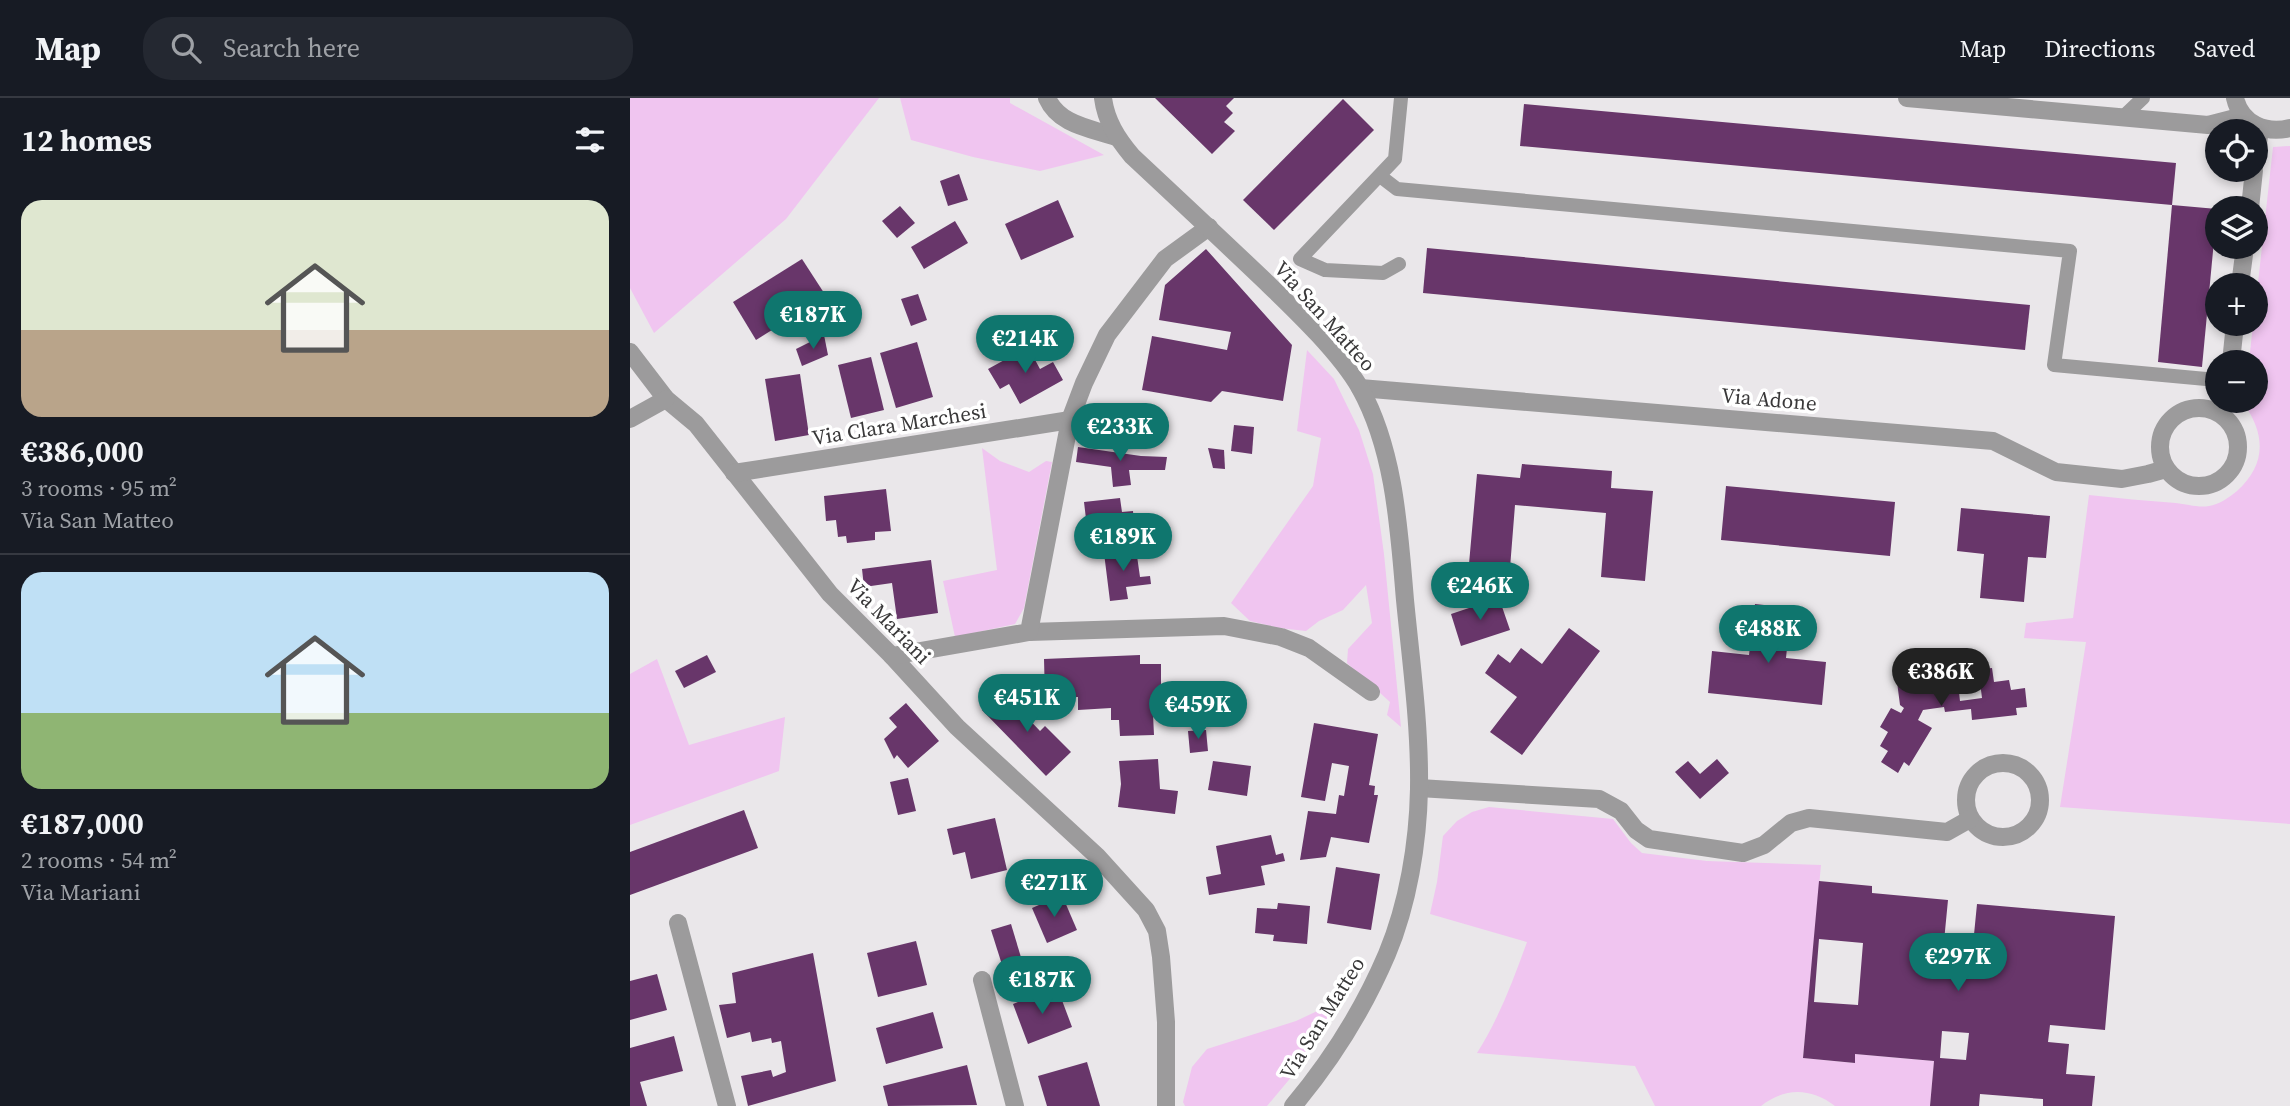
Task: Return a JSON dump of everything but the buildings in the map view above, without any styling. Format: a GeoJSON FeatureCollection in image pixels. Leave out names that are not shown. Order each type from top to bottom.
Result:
{"type":"FeatureCollection","features":[{"type":"Feature","properties":{"kind":"street"},"geometry":{"type":"LineString","coordinates":[[1047,98],[1051,108],[1063,120],[1116,137]]}},
{"type":"Feature","properties":{"kind":"street"},"geometry":{"type":"LineString","coordinates":[[1907,98],[1964,101],[2208,125],[2243,116]]}},
{"type":"Feature","properties":{"kind":"street"},"geometry":{"type":"LineString","coordinates":[[2235,98],[2243,116],[2247,119]]}},
{"type":"Feature","properties":{"kind":"street","name":"Via San Matteo"},"geometry":{"type":"LineString","coordinates":[[1104,105],[1116,137],[1132,156],[1297,312],[1340,360],[1360,388],[1377,429],[1391,480],[1416,726],[1419,788],[1410,869],[1402,908],[1388,953],[1366,997],[1326,1063],[1293,1106]]}},
{"type":"Feature","properties":{"kind":"street"},"geometry":{"type":"LineString","coordinates":[[2268,130],[2290,128]]}},
{"type":"Feature","properties":{"kind":"street"},"geometry":{"type":"LineString","coordinates":[[1029,632],[1070,419],[1107,335],[1165,259],[1209,227]]}},
{"type":"Feature","properties":{"kind":"street","name":"Via Mariani"},"geometry":{"type":"LineString","coordinates":[[630,352],[666,399],[696,424],[830,594],[957,727],[1097,856],[1146,910],[1157,931],[1161,957],[1166,1022],[1166,1106]]}},
{"type":"Feature","properties":{"kind":"street","name":"Via Adone"},"geometry":{"type":"LineString","coordinates":[[1360,388],[1993,441],[2056,472],[2109,478],[2122,479],[2166,469]]}},
{"type":"Feature","properties":{"kind":"street"},"geometry":{"type":"LineString","coordinates":[[630,419],[666,399]]}},
{"type":"Feature","properties":{"kind":"street"},"geometry":{"type":"LineString","coordinates":[[2197,408],[2211,410],[2223,416],[2233,426],[2239,449],[2230,472],[2221,480],[2210,485],[2185,484],[2166,469],[2160,442],[2173,418],[2184,411],[2197,408]]}},
{"type":"Feature","properties":{"kind":"street","name":"Via Clara Marchesi"},"geometry":{"type":"LineString","coordinates":[[734,473],[1070,419]]}},
{"type":"Feature","properties":{"kind":"street"},"geometry":{"type":"LineString","coordinates":[[892,656],[1029,632],[1224,626],[1281,637],[1309,648],[1371,692]]}},
{"type":"Feature","properties":{"kind":"street"},"geometry":{"type":"LineString","coordinates":[[2003,763],[2018,766],[2031,776],[2039,789],[2040,805],[2035,820],[2025,831],[2010,837],[1995,837],[1980,830],[1970,819],[1965,804],[1967,789],[1975,775],[1988,766],[2003,763]]}},
{"type":"Feature","properties":{"kind":"street"},"geometry":{"type":"LineString","coordinates":[[1419,788],[1599,799],[1621,811],[1636,830],[1649,839],[1743,853],[1765,845],[1791,823],[1809,818],[1947,832],[1970,819]]}},
{"type":"Feature","properties":{"kind":"street"},"geometry":{"type":"LineString","coordinates":[[678,923],[727,1106]]}},
{"type":"Feature","properties":{"kind":"street"},"geometry":{"type":"LineString","coordinates":[[982,980],[1015,1106]]}},
{"type":"Feature","properties":{"kind":"lane"},"geometry":{"type":"LineString","coordinates":[[1091,98],[1104,105]]}},
{"type":"Feature","properties":{"kind":"lane"},"geometry":{"type":"LineString","coordinates":[[1399,264],[1383,273],[1325,271],[1300,259],[1395,159],[1401,98]]}},
{"type":"Feature","properties":{"kind":"lane"},"geometry":{"type":"LineString","coordinates":[[2123,117],[2143,98]]}},
{"type":"Feature","properties":{"kind":"lane"},"geometry":{"type":"LineString","coordinates":[[1380,176],[1398,189],[2070,251],[2054,365],[2205,379]]}},
{"type":"Feature","properties":{"kind":"shaded area"},"geometry":{"type":"Polygon","coordinates":[[[630,98],[879,98],[786,219],[654,333],[630,288],[630,98]]]}},
{"type":"Feature","properties":{"kind":"shaded area"},"geometry":{"type":"Polygon","coordinates":[[[900,98],[1010,98],[1010,103],[1104,155],[1040,171],[911,140],[900,98]]]}},
{"type":"Feature","properties":{"kind":"shaded area"},"geometry":{"type":"Polygon","coordinates":[[[2290,146],[2290,824],[2060,807],[2086,642],[2024,638],[2026,623],[2073,618],[2089,495],[2209,506],[2234,493],[2253,471],[2260,449],[2256,427],[2249,413],[2268,413],[2268,350],[2250,350],[2252,336],[2268,336],[2268,273],[2259,273],[2261,259],[2268,259],[2268,196],[2273,147],[2290,146]]]}},
{"type":"Feature","properties":{"kind":"shaded area"},"geometry":{"type":"Polygon","coordinates":[[[1307,350],[1334,379],[1359,430],[1373,474],[1384,554],[1401,727],[1387,715],[1390,702],[1347,663],[1348,649],[1372,623],[1366,585],[1343,610],[1319,621],[1306,631],[1250,621],[1231,603],[1313,486],[1321,438],[1297,431],[1307,350]]]}},
{"type":"Feature","properties":{"kind":"shaded area"},"geometry":{"type":"Polygon","coordinates":[[[982,448],[1000,461],[1029,472],[1046,461],[1052,462],[1024,608],[1015,624],[955,637],[943,581],[997,570],[982,448]]]}},
{"type":"Feature","properties":{"kind":"shaded area"},"geometry":{"type":"Polygon","coordinates":[[[657,659],[689,745],[785,717],[779,771],[630,825],[630,674],[657,659]]]}},
{"type":"Feature","properties":{"kind":"shaded area"},"geometry":{"type":"Polygon","coordinates":[[[1489,807],[1613,819],[1642,853],[1707,861],[1821,865],[1803,1058],[1854,1063],[1855,1054],[1934,1061],[1930,1106],[1835,1106],[1817,1096],[1798,1092],[1779,1095],[1761,1106],[1655,1106],[1635,1066],[1477,1053],[1499,1013],[1527,942],[1430,914],[1443,836],[1457,821],[1472,812],[1489,807]]]}},
{"type":"Feature","properties":{"kind":"shaded area"},"geometry":{"type":"Polygon","coordinates":[[[1343,999],[1293,1075],[1267,1106],[1185,1106],[1183,1102],[1192,1067],[1207,1049],[1296,1021],[1343,999]]]}}]}
